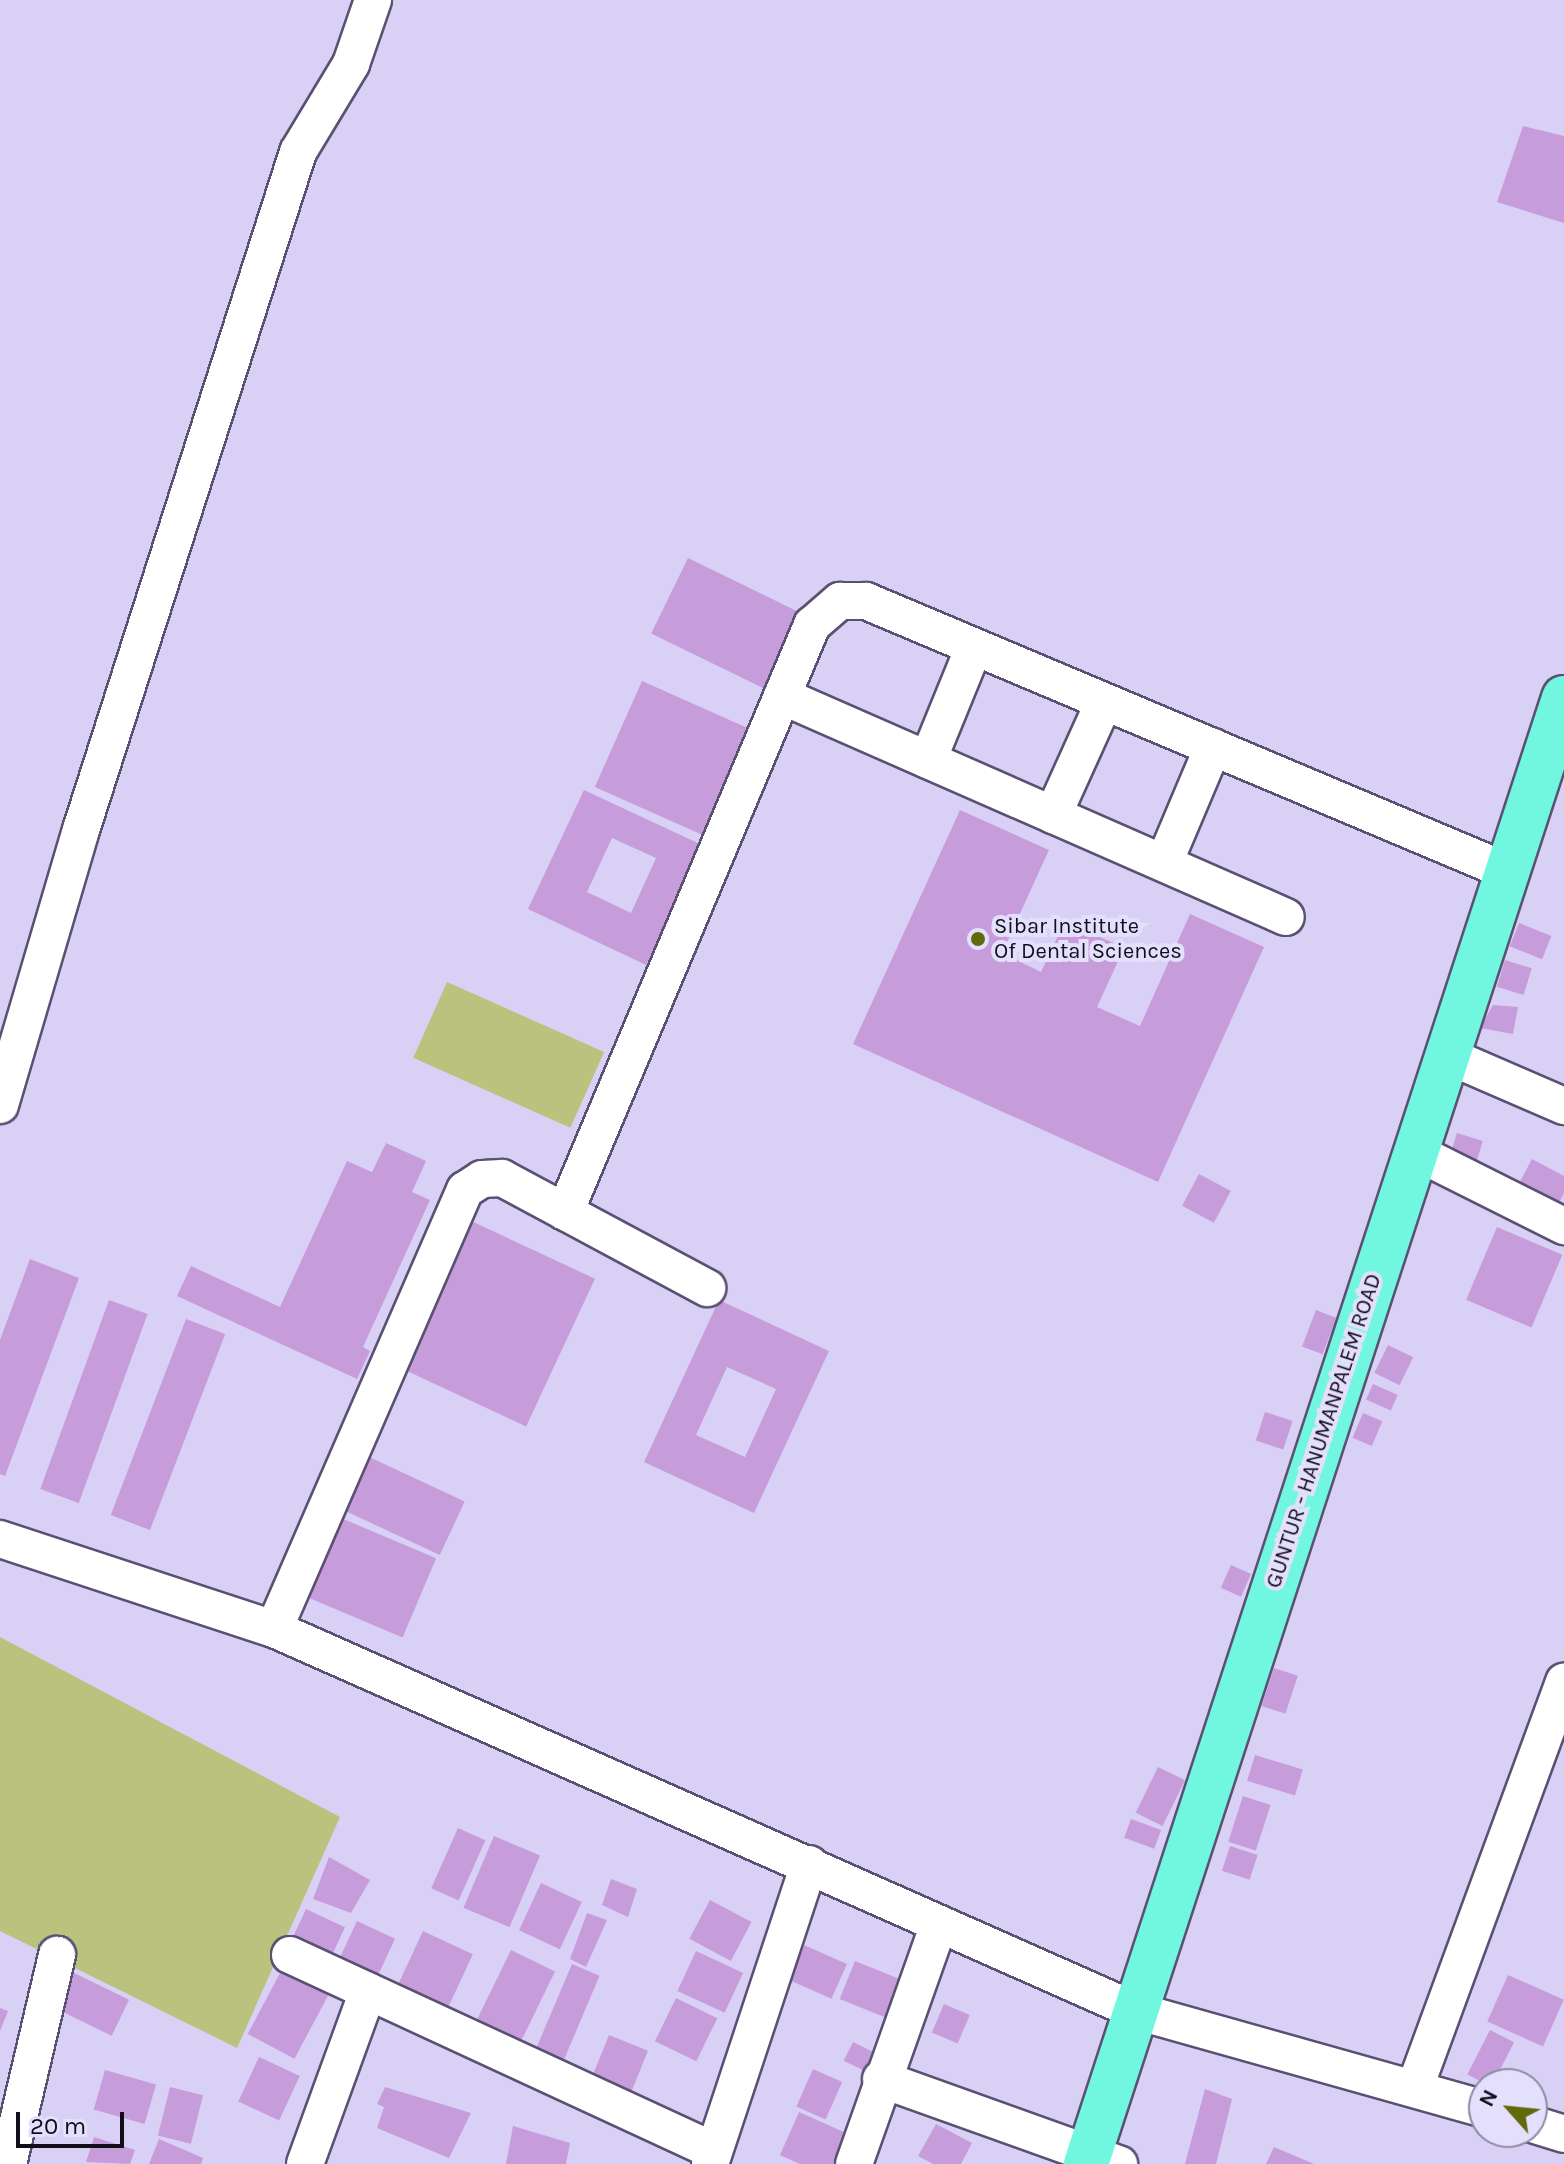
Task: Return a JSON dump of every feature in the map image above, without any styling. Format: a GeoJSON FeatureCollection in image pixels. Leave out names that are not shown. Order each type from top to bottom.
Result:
{"type":"FeatureCollection","features":[{"type":"Feature","properties":{"kind":"main road","name":"GUNTUR - HANUMANPALEM ROAD"},"geometry":{"type":"LineString","coordinates":[[1098,2160],[1136,2011],[1504,870],[1564,698]]}},
{"type":"Feature","properties":{"kind":"street"},"geometry":{"type":"LineString","coordinates":[[0,1105],[81,830],[298,152],[351,64],[373,0]]}},
{"type":"Feature","properties":{"kind":"street"},"geometry":{"type":"LineString","coordinates":[[565,1212],[812,625],[840,601],[866,601],[1504,870]]}},
{"type":"Feature","properties":{"kind":"street"},"geometry":{"type":"LineString","coordinates":[[928,760],[974,647]]}},
{"type":"Feature","properties":{"kind":"street"},"geometry":{"type":"LineString","coordinates":[[782,696],[1286,917]]}},
{"type":"Feature","properties":{"kind":"street"},"geometry":{"type":"LineString","coordinates":[[1053,815],[1104,702]]}},
{"type":"Feature","properties":{"kind":"street"},"geometry":{"type":"LineString","coordinates":[[1164,863],[1213,747]]}},
{"type":"Feature","properties":{"kind":"street"},"geometry":{"type":"LineString","coordinates":[[1446,1055],[1564,1106]]}},
{"type":"Feature","properties":{"kind":"street"},"geometry":{"type":"LineString","coordinates":[[1414,1151],[1564,1226]]}},
{"type":"Feature","properties":{"kind":"street"},"geometry":{"type":"LineString","coordinates":[[274,1629],[465,1190],[482,1179],[502,1178],[707,1288]]}},
{"type":"Feature","properties":{"kind":"street"},"geometry":{"type":"LineString","coordinates":[[0,1539],[274,1629],[1136,2011],[1468,2104]]}},
{"type":"Feature","properties":{"kind":"street"},"geometry":{"type":"LineString","coordinates":[[1415,2087],[1564,1682]]}},
{"type":"Feature","properties":{"kind":"street"},"geometry":{"type":"LineString","coordinates":[[290,1955],[712,2157],[809,1864]]}},
{"type":"Feature","properties":{"kind":"street"},"geometry":{"type":"LineString","coordinates":[[854,2164],[881,2079],[939,1924]]}},
{"type":"Feature","properties":{"kind":"street"},"geometry":{"type":"LineString","coordinates":[[7,2154],[57,1955]]}},
{"type":"Feature","properties":{"kind":"street"},"geometry":{"type":"LineString","coordinates":[[305,2164],[368,1991]]}},
{"type":"Feature","properties":{"kind":"street"},"geometry":{"type":"LineString","coordinates":[[881,2079],[1098,2160]]}},
{"type":"Feature","properties":{"kind":"green space"},"geometry":{"type":"Polygon","coordinates":[[[447,982],[604,1052],[570,1128],[413,1058],[447,982]]]}},
{"type":"Feature","properties":{"kind":"green space"},"geometry":{"type":"Polygon","coordinates":[[[0,1637],[340,1817],[237,2048],[0,1931],[0,1637]]]}},
{"type":"Feature","properties":{"kind":"building"},"geometry":{"type":"Polygon","coordinates":[[[1523,126],[1564,136],[1564,223],[1497,202],[1523,126]]]}},
{"type":"Feature","properties":{"kind":"building"},"geometry":{"type":"Polygon","coordinates":[[[688,558],[806,615],[769,691],[651,633],[688,558]]]}},
{"type":"Feature","properties":{"kind":"building"},"geometry":{"type":"Polygon","coordinates":[[[642,681],[754,731],[707,837],[595,787],[642,681]]]}},
{"type":"Feature","properties":{"kind":"building"},"geometry":{"type":"Polygon","coordinates":[[[584,790],[702,845],[646,965],[528,909],[584,790]],[[612,838],[587,892],[631,913],[656,858],[612,838]]]}},
{"type":"Feature","properties":{"kind":"building"},"geometry":{"type":"Polygon","coordinates":[[[960,810],[1049,850],[1002,953],[1041,972],[1065,921],[1124,948],[1097,1007],[1140,1026],[1190,914],[1264,947],[1158,1182],[853,1044],[960,810]]]}},
{"type":"Feature","properties":{"kind":"building"},"geometry":{"type":"Polygon","coordinates":[[[1519,923],[1551,936],[1542,959],[1510,946],[1519,923]]]}},
{"type":"Feature","properties":{"kind":"building"},"geometry":{"type":"Polygon","coordinates":[[[1505,960],[1532,968],[1524,995],[1497,987],[1505,960]]]}},
{"type":"Feature","properties":{"kind":"building"},"geometry":{"type":"Polygon","coordinates":[[[1493,1005],[1518,1007],[1513,1034],[1480,1028],[1493,1005]]]}},
{"type":"Feature","properties":{"kind":"building"},"geometry":{"type":"Polygon","coordinates":[[[1457,1133],[1483,1141],[1475,1168],[1449,1160],[1457,1133]]]}},
{"type":"Feature","properties":{"kind":"building"},"geometry":{"type":"Polygon","coordinates":[[[386,1143],[426,1161],[412,1192],[430,1200],[363,1347],[370,1351],[357,1379],[177,1296],[191,1266],[280,1307],[347,1161],[372,1172],[386,1143]]]}},
{"type":"Feature","properties":{"kind":"building"},"geometry":{"type":"Polygon","coordinates":[[[1532,1159],[1564,1176],[1564,1193],[1554,1213],[1514,1193],[1532,1159]]]}},
{"type":"Feature","properties":{"kind":"building"},"geometry":{"type":"Polygon","coordinates":[[[1199,1174],[1231,1191],[1214,1223],[1182,1206],[1199,1174]]]}},
{"type":"Feature","properties":{"kind":"building"},"geometry":{"type":"Polygon","coordinates":[[[469,1220],[595,1279],[526,1426],[400,1368],[469,1220]]]}},
{"type":"Feature","properties":{"kind":"building"},"geometry":{"type":"Polygon","coordinates":[[[1497,1227],[1562,1255],[1531,1327],[1466,1300],[1497,1227]]]}},
{"type":"Feature","properties":{"kind":"building"},"geometry":{"type":"Polygon","coordinates":[[[30,1259],[79,1278],[5,1476],[0,1474],[0,1340],[30,1259]]]}},
{"type":"Feature","properties":{"kind":"building"},"geometry":{"type":"Polygon","coordinates":[[[109,1300],[148,1314],[79,1503],[40,1489],[109,1300]]]}},
{"type":"Feature","properties":{"kind":"building"},"geometry":{"type":"Polygon","coordinates":[[[719,1300],[829,1351],[754,1513],[644,1462],[719,1300]],[[727,1367],[696,1435],[745,1457],[776,1389],[727,1367]]]}},
{"type":"Feature","properties":{"kind":"building"},"geometry":{"type":"Polygon","coordinates":[[[1316,1310],[1337,1318],[1323,1354],[1302,1346],[1316,1310]]]}},
{"type":"Feature","properties":{"kind":"building"},"geometry":{"type":"Polygon","coordinates":[[[186,1319],[225,1334],[150,1530],[111,1515],[186,1319]]]}},
{"type":"Feature","properties":{"kind":"building"},"geometry":{"type":"Polygon","coordinates":[[[1388,1345],[1413,1357],[1400,1385],[1374,1373],[1388,1345]]]}},
{"type":"Feature","properties":{"kind":"building"},"geometry":{"type":"Polygon","coordinates":[[[1373,1384],[1398,1395],[1391,1411],[1366,1400],[1373,1384]]]}},
{"type":"Feature","properties":{"kind":"building"},"geometry":{"type":"Polygon","coordinates":[[[1265,1412],[1293,1421],[1283,1449],[1256,1441],[1265,1412]]]}},
{"type":"Feature","properties":{"kind":"building"},"geometry":{"type":"Polygon","coordinates":[[[1363,1413],[1382,1421],[1372,1446],[1352,1438],[1363,1413]]]}},
{"type":"Feature","properties":{"kind":"building"},"geometry":{"type":"Polygon","coordinates":[[[365,1455],[465,1501],[440,1555],[340,1508],[365,1455]]]}},
{"type":"Feature","properties":{"kind":"building"},"geometry":{"type":"Polygon","coordinates":[[[334,1515],[436,1558],[403,1638],[300,1594],[334,1515]]]}},
{"type":"Feature","properties":{"kind":"building"},"geometry":{"type":"Polygon","coordinates":[[[1231,1565],[1251,1574],[1241,1597],[1221,1588],[1231,1565]]]}},
{"type":"Feature","properties":{"kind":"building"},"geometry":{"type":"Polygon","coordinates":[[[1274,1668],[1298,1676],[1285,1714],[1262,1706],[1274,1668]]]}},
{"type":"Feature","properties":{"kind":"building"},"geometry":{"type":"Polygon","coordinates":[[[1255,1755],[1303,1770],[1295,1795],[1247,1781],[1255,1755]]]}},
{"type":"Feature","properties":{"kind":"building"},"geometry":{"type":"Polygon","coordinates":[[[1158,1767],[1185,1780],[1163,1826],[1136,1813],[1158,1767]]]}},
{"type":"Feature","properties":{"kind":"building"},"geometry":{"type":"Polygon","coordinates":[[[1243,1796],[1271,1805],[1256,1851],[1228,1842],[1243,1796]]]}},
{"type":"Feature","properties":{"kind":"building"},"geometry":{"type":"Polygon","coordinates":[[[1131,1819],[1161,1830],[1154,1849],[1124,1838],[1131,1819]]]}},
{"type":"Feature","properties":{"kind":"building"},"geometry":{"type":"Polygon","coordinates":[[[458,1828],[485,1840],[459,1900],[431,1888],[458,1828]]]}},
{"type":"Feature","properties":{"kind":"building"},"geometry":{"type":"Polygon","coordinates":[[[494,1836],[540,1856],[510,1927],[464,1908],[494,1836]]]}},
{"type":"Feature","properties":{"kind":"building"},"geometry":{"type":"Polygon","coordinates":[[[1230,1846],[1258,1855],[1250,1880],[1222,1871],[1230,1846]]]}},
{"type":"Feature","properties":{"kind":"building"},"geometry":{"type":"Polygon","coordinates":[[[329,1857],[370,1880],[351,1913],[313,1899],[329,1857]]]}},
{"type":"Feature","properties":{"kind":"building"},"geometry":{"type":"Polygon","coordinates":[[[611,1879],[637,1889],[628,1917],[602,1905],[611,1879]]]}},
{"type":"Feature","properties":{"kind":"building"},"geometry":{"type":"Polygon","coordinates":[[[541,1883],[582,1902],[560,1949],[519,1930],[541,1883]]]}},
{"type":"Feature","properties":{"kind":"building"},"geometry":{"type":"Polygon","coordinates":[[[710,1900],[751,1922],[731,1961],[689,1939],[710,1900]]]}},
{"type":"Feature","properties":{"kind":"building"},"geometry":{"type":"Polygon","coordinates":[[[306,1909],[345,1927],[326,1967],[287,1949],[306,1909]]]}},
{"type":"Feature","properties":{"kind":"building"},"geometry":{"type":"Polygon","coordinates":[[[587,1913],[607,1920],[586,1967],[570,1959],[587,1913]]]}},
{"type":"Feature","properties":{"kind":"building"},"geometry":{"type":"Polygon","coordinates":[[[357,1921],[395,1939],[372,1989],[334,1971],[357,1921]]]}},
{"type":"Feature","properties":{"kind":"building"},"geometry":{"type":"Polygon","coordinates":[[[423,1931],[473,1954],[442,2020],[392,1997],[423,1931]]]}},
{"type":"Feature","properties":{"kind":"building"},"geometry":{"type":"Polygon","coordinates":[[[804,1945],[847,1964],[831,1999],[789,1980],[804,1945]]]}},
{"type":"Feature","properties":{"kind":"building"},"geometry":{"type":"Polygon","coordinates":[[[511,1950],[555,1971],[516,2051],[472,2029],[511,1950]]]}},
{"type":"Feature","properties":{"kind":"building"},"geometry":{"type":"Polygon","coordinates":[[[696,1951],[743,1973],[725,2013],[677,1991],[696,1951]]]}},
{"type":"Feature","properties":{"kind":"building"},"geometry":{"type":"Polygon","coordinates":[[[288,1958],[335,1983],[294,2059],[248,2034],[288,1958]]]}},
{"type":"Feature","properties":{"kind":"building"},"geometry":{"type":"Polygon","coordinates":[[[855,1961],[912,1984],[896,2022],[840,1999],[855,1961]]]}},
{"type":"Feature","properties":{"kind":"building"},"geometry":{"type":"Polygon","coordinates":[[[572,1964],[600,1976],[561,2067],[533,2055],[572,1964]]]}},
{"type":"Feature","properties":{"kind":"building"},"geometry":{"type":"Polygon","coordinates":[[[68,1970],[129,2000],[112,2036],[50,2006],[68,1970]]]}},
{"type":"Feature","properties":{"kind":"building"},"geometry":{"type":"Polygon","coordinates":[[[1508,1975],[1564,2000],[1543,2046],[1487,2022],[1508,1975]]]}},
{"type":"Feature","properties":{"kind":"building"},"geometry":{"type":"Polygon","coordinates":[[[676,1998],[717,2018],[696,2061],[655,2041],[676,1998]]]}},
{"type":"Feature","properties":{"kind":"building"},"geometry":{"type":"Polygon","coordinates":[[[944,2004],[970,2015],[958,2043],[932,2033],[944,2004]]]}},
{"type":"Feature","properties":{"kind":"building"},"geometry":{"type":"Polygon","coordinates":[[[0,2008],[8,2011],[0,2031],[0,2008]]]}},
{"type":"Feature","properties":{"kind":"building"},"geometry":{"type":"Polygon","coordinates":[[[1490,2030],[1514,2042],[1501,2068],[1471,2068],[1490,2030]]]}},
{"type":"Feature","properties":{"kind":"building"},"geometry":{"type":"Polygon","coordinates":[[[609,2035],[648,2051],[628,2099],[590,2083],[609,2035]]]}},
{"type":"Feature","properties":{"kind":"building"},"geometry":{"type":"Polygon","coordinates":[[[853,2042],[875,2053],[866,2072],[844,2061],[853,2042]]]}},
{"type":"Feature","properties":{"kind":"building"},"geometry":{"type":"Polygon","coordinates":[[[259,2057],[300,2076],[279,2120],[238,2101],[259,2057]]]}},
{"type":"Feature","properties":{"kind":"building"},"geometry":{"type":"Polygon","coordinates":[[[813,2069],[842,2082],[826,2119],[796,2106],[813,2069]]]}},
{"type":"Feature","properties":{"kind":"building"},"geometry":{"type":"Polygon","coordinates":[[[105,2070],[156,2085],[145,2124],[94,2109],[105,2070]]]}},
{"type":"Feature","properties":{"kind":"building"},"geometry":{"type":"Polygon","coordinates":[[[170,2087],[203,2095],[191,2144],[158,2136],[170,2087]]]}},
{"type":"Feature","properties":{"kind":"building"},"geometry":{"type":"Polygon","coordinates":[[[385,2087],[471,2113],[449,2158],[377,2128],[384,2107],[377,2104],[385,2087]]]}},
{"type":"Feature","properties":{"kind":"building"},"geometry":{"type":"Polygon","coordinates":[[[1205,2089],[1232,2099],[1216,2164],[1185,2164],[1205,2089]]]}},
{"type":"Feature","properties":{"kind":"building"},"geometry":{"type":"Polygon","coordinates":[[[799,2112],[855,2137],[842,2164],[800,2164],[780,2155],[799,2112]]]}},
{"type":"Feature","properties":{"kind":"building"},"geometry":{"type":"Polygon","coordinates":[[[936,2124],[972,2143],[961,2164],[933,2164],[918,2156],[936,2124]]]}},
{"type":"Feature","properties":{"kind":"building"},"geometry":{"type":"Polygon","coordinates":[[[513,2126],[570,2143],[566,2164],[506,2164],[513,2126]]]}},
{"type":"Feature","properties":{"kind":"building"},"geometry":{"type":"Polygon","coordinates":[[[94,2137],[135,2150],[130,2164],[86,2162],[94,2137]]]}},
{"type":"Feature","properties":{"kind":"building"},"geometry":{"type":"Polygon","coordinates":[[[159,2139],[203,2158],[201,2164],[149,2164],[159,2139]]]}},
{"type":"Feature","properties":{"kind":"building"},"geometry":{"type":"Polygon","coordinates":[[[1274,2147],[1314,2164],[1266,2164],[1274,2147]]]}},
{"type":"Feature","properties":{"kind":"place","name":"Sibar Institute Of Dental Sciences"},"geometry":{"type":"Point","coordinates":[978,939]}}]}
